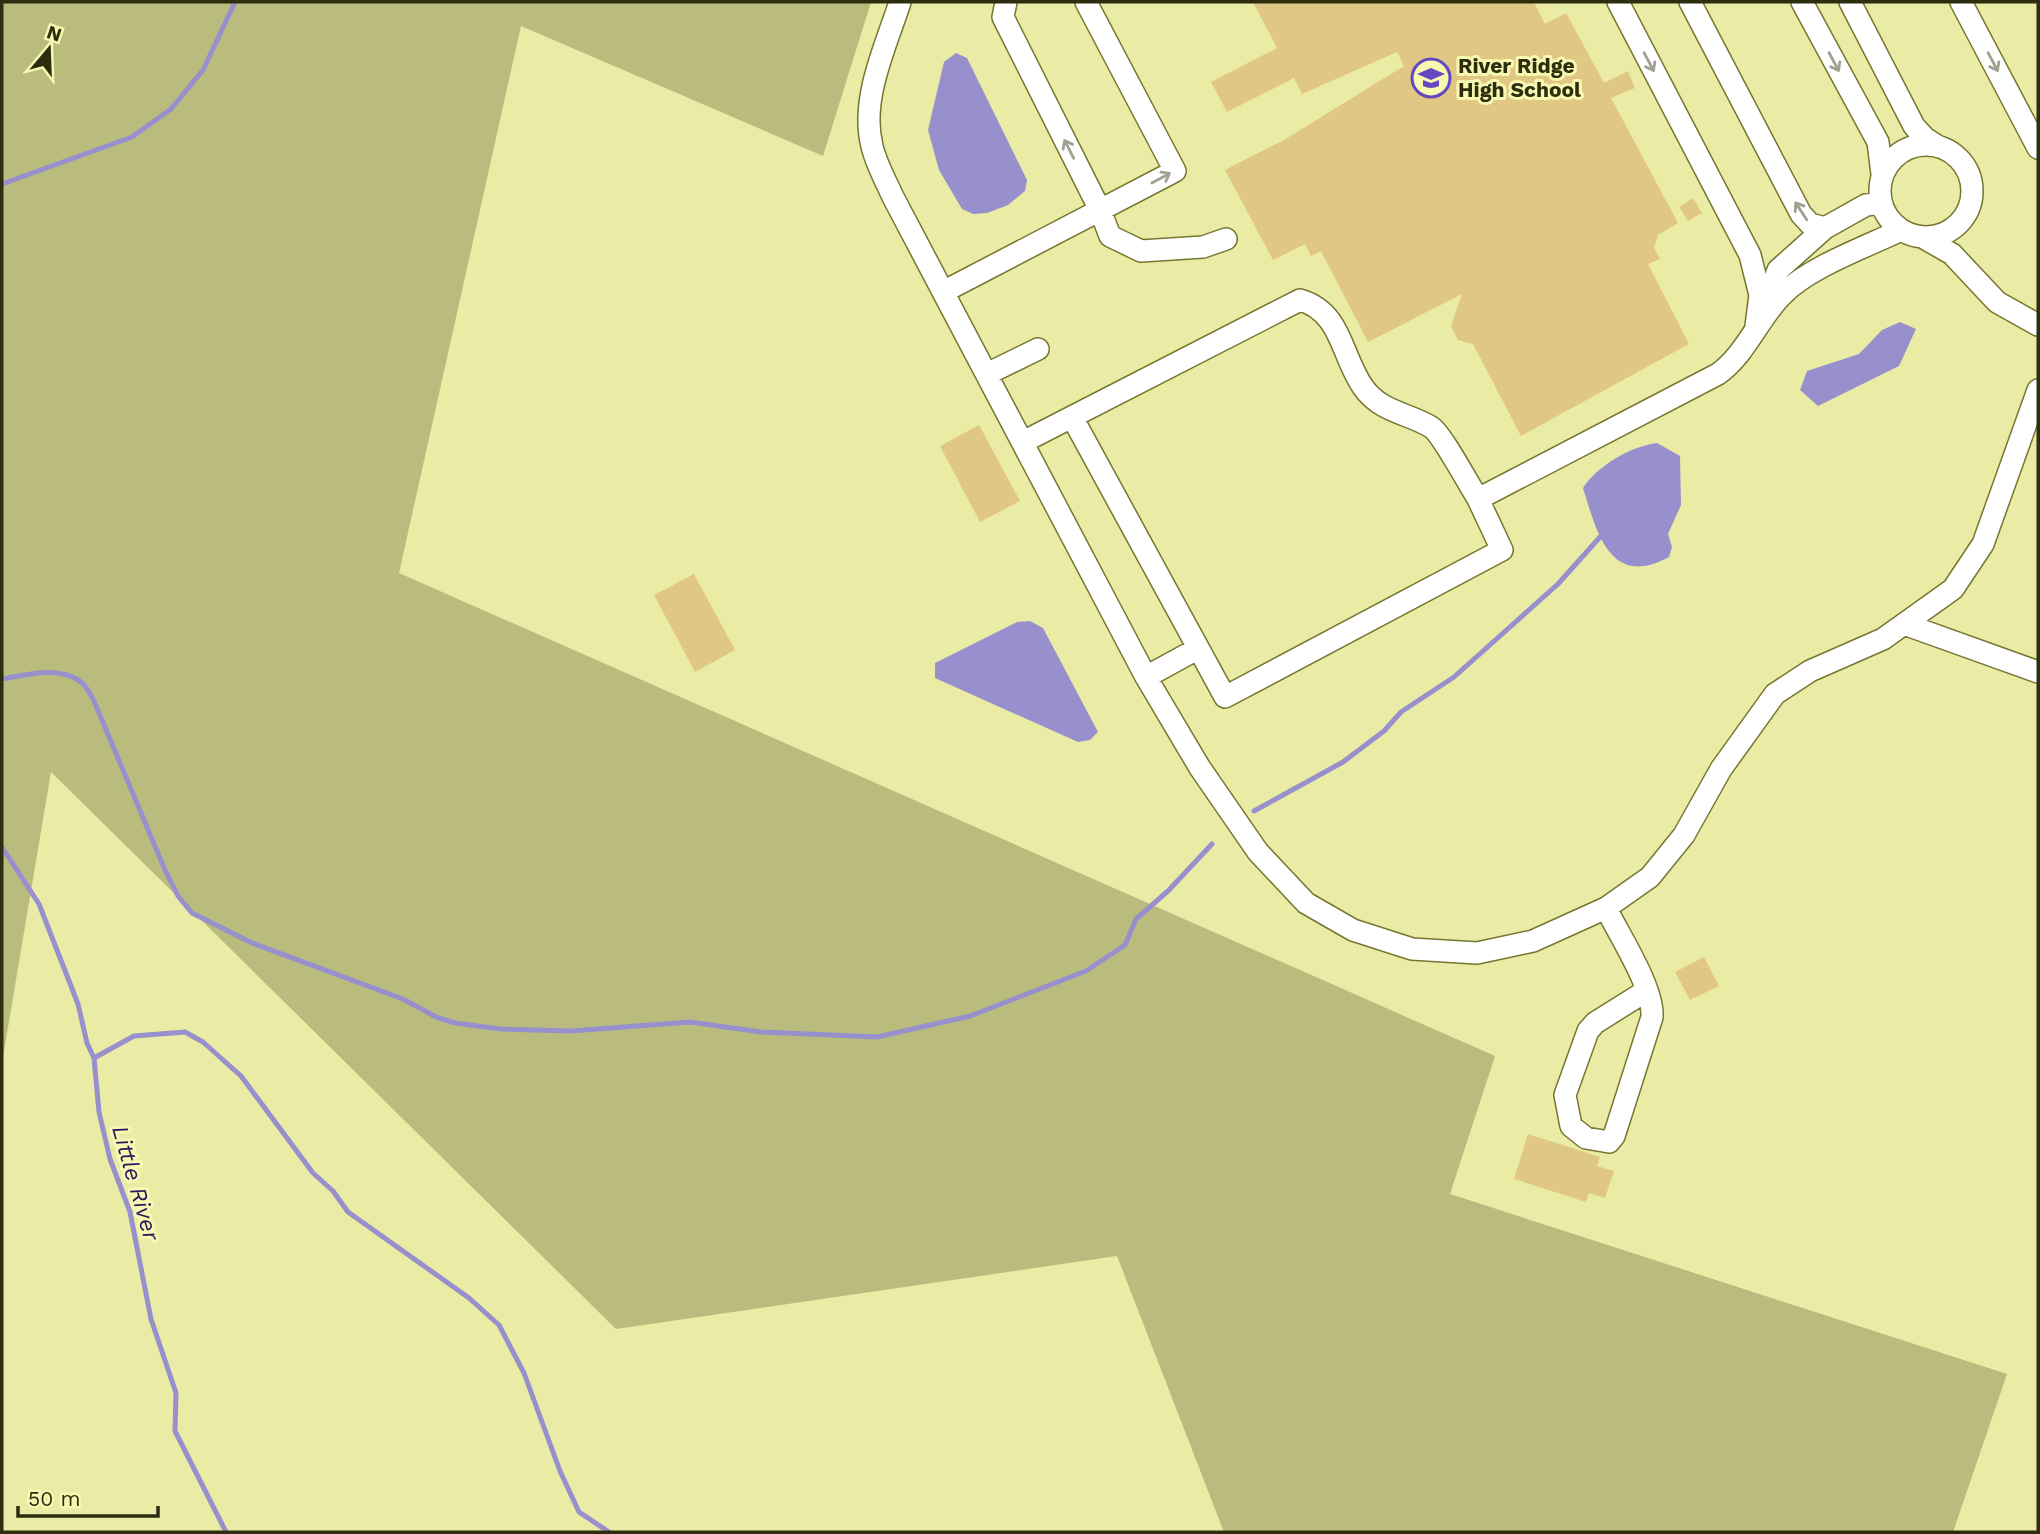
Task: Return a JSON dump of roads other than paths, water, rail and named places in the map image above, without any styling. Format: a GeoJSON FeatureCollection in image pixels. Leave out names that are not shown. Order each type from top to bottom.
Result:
{"type":"FeatureCollection","features":[{"type":"Feature","properties":{"kind":"street"},"geometry":{"type":"LineString","coordinates":[[900,2],[872,96],[871,145],[885,180],[1146,677],[1200,768],[1280,879],[1326,917],[1382,941],[1412,949],[1477,953],[1533,941],[1606,908],[1650,877],[1675,846],[1721,769],[1775,694],[1810,671],[1883,639],[1954,589],[1983,544],[2038,390]]}},
{"type":"Feature","properties":{"kind":"street"},"geometry":{"type":"LineString","coordinates":[[943,292],[1175,171],[1086,2]]}},
{"type":"Feature","properties":{"kind":"street"},"geometry":{"type":"LineString","coordinates":[[1618,2],[1745,245],[1756,274],[1760,295],[1755,330]]}},
{"type":"Feature","properties":{"kind":"street"},"geometry":{"type":"LineString","coordinates":[[1690,2],[1801,214],[1810,225],[1825,228]]}},
{"type":"Feature","properties":{"kind":"street"},"geometry":{"type":"LineString","coordinates":[[1802,2],[1878,142],[1882,174],[1881,203],[1887,216],[1901,230],[1940,246],[1963,264],[1983,291],[2038,326]]}},
{"type":"Feature","properties":{"kind":"street"},"geometry":{"type":"LineString","coordinates":[[1850,2],[1914,126],[1925,138],[1953,153],[1970,177],[1971,199],[1962,220],[1963,264]]}},
{"type":"Feature","properties":{"kind":"street"},"geometry":{"type":"LineString","coordinates":[[1961,2],[2038,148]]}},
{"type":"Feature","properties":{"kind":"street"},"geometry":{"type":"LineString","coordinates":[[1004,10],[1110,236],[1141,251],[1203,247],[1226,239]]}},
{"type":"Feature","properties":{"kind":"street"},"geometry":{"type":"LineString","coordinates":[[1882,174],[1899,153],[1911,147],[1939,147]]}},
{"type":"Feature","properties":{"kind":"street"},"geometry":{"type":"LineString","coordinates":[[1755,330],[1779,270],[1825,228],[1866,205],[1881,203]]}},
{"type":"Feature","properties":{"kind":"street"},"geometry":{"type":"LineString","coordinates":[[1924,238],[1938,236],[1962,220]]}},
{"type":"Feature","properties":{"kind":"street"},"geometry":{"type":"LineString","coordinates":[[1478,499],[1718,374],[1755,330],[1768,309],[1785,292],[1805,278],[1901,230]]}},
{"type":"Feature","properties":{"kind":"street"},"geometry":{"type":"LineString","coordinates":[[1745,245],[1753,255],[1779,270],[1805,278]]}},
{"type":"Feature","properties":{"kind":"street"},"geometry":{"type":"LineString","coordinates":[[1023,442],[1300,300],[1318,305],[1331,320],[1363,388],[1380,405],[1434,428],[1478,499],[1502,550],[1225,697],[1072,417]]}},
{"type":"Feature","properties":{"kind":"street"},"geometry":{"type":"LineString","coordinates":[[987,374],[1038,349]]}},
{"type":"Feature","properties":{"kind":"street"},"geometry":{"type":"LineString","coordinates":[[1904,624],[2038,672]]}},
{"type":"Feature","properties":{"kind":"street"},"geometry":{"type":"LineString","coordinates":[[1146,677],[1197,649]]}},
{"type":"Feature","properties":{"kind":"street"},"geometry":{"type":"LineString","coordinates":[[1606,908],[1646,991],[1652,1017],[1614,1136],[1609,1142],[1586,1138],[1571,1126],[1565,1095],[1588,1031],[1595,1023],[1646,991]]}},
{"type":"Feature","properties":{"kind":"waterway","name":"Little River"},"geometry":{"type":"LineString","coordinates":[[2,184],[132,137],[171,109],[203,70],[235,2]]}},
{"type":"Feature","properties":{"kind":"waterway"},"geometry":{"type":"LineString","coordinates":[[1254,811],[1343,762],[1384,731],[1401,712],[1454,677],[1558,584],[1600,537]]}},
{"type":"Feature","properties":{"kind":"waterway"},"geometry":{"type":"LineString","coordinates":[[2,679],[53,673],[73,677],[85,686],[94,701],[165,870],[178,896],[192,913],[252,943],[403,999],[436,1017],[455,1023],[501,1029],[571,1031],[690,1022],[761,1032],[877,1037],[970,1016],[1086,971],[1125,945],[1136,919],[1168,891],[1212,844]]}},
{"type":"Feature","properties":{"kind":"waterway","name":"Little River"},"geometry":{"type":"LineString","coordinates":[[2,847],[39,904],[78,1004],[87,1043],[94,1058],[99,1112],[110,1159],[130,1212],[151,1319],[176,1393],[175,1431],[226,1532]]}},
{"type":"Feature","properties":{"kind":"waterway"},"geometry":{"type":"LineString","coordinates":[[94,1058],[134,1036],[185,1032],[203,1042],[241,1076],[313,1173],[333,1191],[348,1212],[469,1298],[499,1325],[524,1373],[560,1471],[579,1512],[609,1532]]}},
{"type":"Feature","properties":{"kind":"place","name":"River Ridge High School"},"geometry":{"type":"Point","coordinates":[1431,78]}}]}
